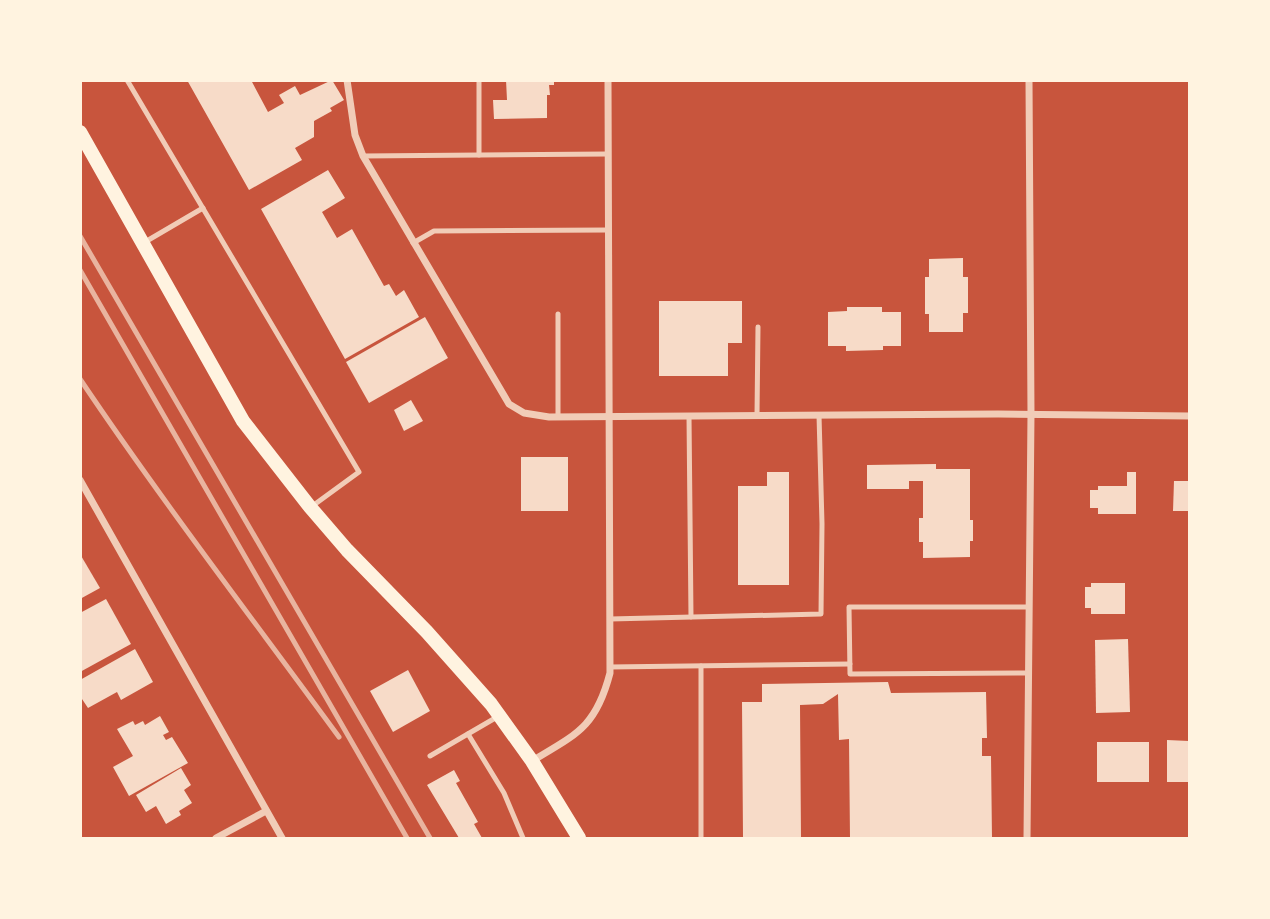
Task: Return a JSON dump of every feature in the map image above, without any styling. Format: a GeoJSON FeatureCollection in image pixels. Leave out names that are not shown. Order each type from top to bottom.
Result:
{"type":"FeatureCollection","features":[{"type":"Feature","properties":{"kind":"main road"},"geometry":{"type":"LineString","coordinates":[[80,132],[243,421],[310,508],[392,599],[461,669],[500,716],[532,761],[579,838]]}},
{"type":"Feature","properties":{"kind":"street"},"geometry":{"type":"LineString","coordinates":[[347,80],[355,135],[363,156],[509,404],[533,416],[1189,416]]}},
{"type":"Feature","properties":{"kind":"street"},"geometry":{"type":"LineString","coordinates":[[532,761],[573,737],[591,719],[603,699],[610,667],[608,80]]}},
{"type":"Feature","properties":{"kind":"street"},"geometry":{"type":"LineString","coordinates":[[1027,838],[1031,414],[1029,80]]}},
{"type":"Feature","properties":{"kind":"street"},"geometry":{"type":"LineString","coordinates":[[80,480],[282,838]]}},
{"type":"Feature","properties":{"kind":"street"},"geometry":{"type":"LineString","coordinates":[[216,838],[266,811]]}},
{"type":"Feature","properties":{"kind":"lane"},"geometry":{"type":"LineString","coordinates":[[127,80],[359,472],[310,508]]}},
{"type":"Feature","properties":{"kind":"lane"},"geometry":{"type":"LineString","coordinates":[[479,80],[479,155]]}},
{"type":"Feature","properties":{"kind":"lane"},"geometry":{"type":"LineString","coordinates":[[363,156],[608,154]]}},
{"type":"Feature","properties":{"kind":"lane"},"geometry":{"type":"LineString","coordinates":[[143,243],[203,208]]}},
{"type":"Feature","properties":{"kind":"lane"},"geometry":{"type":"LineString","coordinates":[[413,243],[434,231],[609,230]]}},
{"type":"Feature","properties":{"kind":"lane"},"geometry":{"type":"LineString","coordinates":[[558,314],[558,417]]}},
{"type":"Feature","properties":{"kind":"lane"},"geometry":{"type":"LineString","coordinates":[[757,415],[758,327]]}},
{"type":"Feature","properties":{"kind":"lane"},"geometry":{"type":"LineString","coordinates":[[610,619],[821,614],[819,415]]}},
{"type":"Feature","properties":{"kind":"lane"},"geometry":{"type":"LineString","coordinates":[[689,416],[691,617]]}},
{"type":"Feature","properties":{"kind":"lane"},"geometry":{"type":"LineString","coordinates":[[1028,607],[849,607],[850,674],[1028,673]]}},
{"type":"Feature","properties":{"kind":"lane"},"geometry":{"type":"LineString","coordinates":[[610,667],[850,664]]}},
{"type":"Feature","properties":{"kind":"lane"},"geometry":{"type":"LineString","coordinates":[[701,666],[701,838]]}},
{"type":"Feature","properties":{"kind":"lane"},"geometry":{"type":"LineString","coordinates":[[430,756],[500,716]]}},
{"type":"Feature","properties":{"kind":"lane"},"geometry":{"type":"LineString","coordinates":[[468,734],[504,793],[523,838]]}},
{"type":"Feature","properties":{"kind":"building"},"geometry":{"type":"Polygon","coordinates":[[[187,80],[251,80],[268,112],[284,103],[279,95],[295,86],[300,95],[332,80],[344,100],[330,108],[332,111],[314,121],[314,137],[295,148],[302,160],[249,190],[187,80]]]}},
{"type":"Feature","properties":{"kind":"building"},"geometry":{"type":"Polygon","coordinates":[[[506,80],[554,80],[554,85],[549,85],[550,95],[547,95],[547,118],[494,119],[493,100],[507,100],[506,80]]]}},
{"type":"Feature","properties":{"kind":"building"},"geometry":{"type":"Polygon","coordinates":[[[328,170],[345,198],[322,212],[337,238],[352,229],[384,286],[389,284],[396,296],[404,290],[419,317],[345,359],[261,209],[328,170]]]}},
{"type":"Feature","properties":{"kind":"building"},"geometry":{"type":"Polygon","coordinates":[[[963,258],[963,277],[968,277],[968,313],[963,313],[963,332],[929,332],[929,314],[925,314],[925,277],[929,277],[929,259],[963,258]]]}},
{"type":"Feature","properties":{"kind":"building"},"geometry":{"type":"Polygon","coordinates":[[[659,301],[742,301],[742,343],[728,343],[728,376],[659,376],[659,301]]]}},
{"type":"Feature","properties":{"kind":"building"},"geometry":{"type":"Polygon","coordinates":[[[847,307],[882,307],[882,312],[901,312],[901,346],[883,346],[883,350],[846,351],[846,346],[828,346],[828,312],[847,311],[847,307]]]}},
{"type":"Feature","properties":{"kind":"building"},"geometry":{"type":"Polygon","coordinates":[[[425,317],[448,358],[369,403],[346,362],[425,317]]]}},
{"type":"Feature","properties":{"kind":"building"},"geometry":{"type":"Polygon","coordinates":[[[411,400],[423,421],[404,431],[394,410],[411,400]]]}},
{"type":"Feature","properties":{"kind":"building"},"geometry":{"type":"Polygon","coordinates":[[[521,457],[568,457],[568,511],[521,511],[521,457]]]}},
{"type":"Feature","properties":{"kind":"building"},"geometry":{"type":"Polygon","coordinates":[[[936,464],[936,469],[970,469],[970,520],[973,520],[973,541],[970,541],[970,557],[923,558],[923,542],[919,542],[919,518],[923,518],[923,481],[909,481],[909,489],[867,489],[867,465],[936,464]]]}},
{"type":"Feature","properties":{"kind":"building"},"geometry":{"type":"Polygon","coordinates":[[[767,472],[789,472],[789,585],[738,585],[738,486],[767,486],[767,472]]]}},
{"type":"Feature","properties":{"kind":"building"},"geometry":{"type":"Polygon","coordinates":[[[1127,472],[1136,472],[1136,514],[1098,514],[1098,508],[1090,508],[1090,490],[1098,490],[1098,486],[1127,486],[1127,472]]]}},
{"type":"Feature","properties":{"kind":"building"},"geometry":{"type":"Polygon","coordinates":[[[1174,481],[1189,481],[1189,511],[1173,511],[1174,481]]]}},
{"type":"Feature","properties":{"kind":"building"},"geometry":{"type":"Polygon","coordinates":[[[80,554],[100,588],[80,599],[80,554]]]}},
{"type":"Feature","properties":{"kind":"building"},"geometry":{"type":"Polygon","coordinates":[[[1091,583],[1125,583],[1125,614],[1091,614],[1091,608],[1085,608],[1085,587],[1091,587],[1091,583]]]}},
{"type":"Feature","properties":{"kind":"building"},"geometry":{"type":"Polygon","coordinates":[[[106,599],[131,644],[80,672],[80,613],[106,599]]]}},
{"type":"Feature","properties":{"kind":"building"},"geometry":{"type":"Polygon","coordinates":[[[1128,639],[1130,712],[1096,713],[1095,640],[1128,639]]]}},
{"type":"Feature","properties":{"kind":"building"},"geometry":{"type":"Polygon","coordinates":[[[135,649],[153,682],[121,700],[117,692],[88,708],[80,696],[80,680],[135,649]]]}},
{"type":"Feature","properties":{"kind":"building"},"geometry":{"type":"Polygon","coordinates":[[[408,670],[430,711],[393,732],[370,691],[408,670]]]}},
{"type":"Feature","properties":{"kind":"building"},"geometry":{"type":"Polygon","coordinates":[[[888,682],[891,693],[986,692],[987,738],[982,738],[982,756],[991,756],[992,838],[850,838],[849,739],[839,740],[838,694],[823,704],[800,705],[801,838],[743,838],[742,702],[762,702],[762,684],[888,682]]]}},
{"type":"Feature","properties":{"kind":"building"},"geometry":{"type":"Polygon","coordinates":[[[160,716],[169,732],[163,735],[166,740],[172,737],[188,763],[129,796],[113,767],[133,756],[117,729],[133,721],[135,725],[143,721],[145,725],[160,716]]]}},
{"type":"Feature","properties":{"kind":"building"},"geometry":{"type":"Polygon","coordinates":[[[1167,740],[1189,741],[1189,782],[1167,782],[1167,740]]]}},
{"type":"Feature","properties":{"kind":"building"},"geometry":{"type":"Polygon","coordinates":[[[1097,742],[1149,742],[1149,782],[1097,782],[1097,742]]]}},
{"type":"Feature","properties":{"kind":"building"},"geometry":{"type":"Polygon","coordinates":[[[181,768],[191,785],[184,790],[192,803],[179,811],[181,815],[166,824],[156,806],[146,812],[136,795],[181,768]]]}},
{"type":"Feature","properties":{"kind":"building"},"geometry":{"type":"Polygon","coordinates":[[[454,770],[460,781],[456,783],[478,822],[474,824],[482,838],[459,838],[427,785],[454,770]]]}},
{"type":"Feature","properties":{"kind":"railway"},"geometry":{"type":"LineString","coordinates":[[80,236],[430,838]]}},
{"type":"Feature","properties":{"kind":"railway"},"geometry":{"type":"LineString","coordinates":[[80,270],[407,838]]}},
{"type":"Feature","properties":{"kind":"railway"},"geometry":{"type":"LineString","coordinates":[[80,379],[175,515],[339,737]]}}]}
